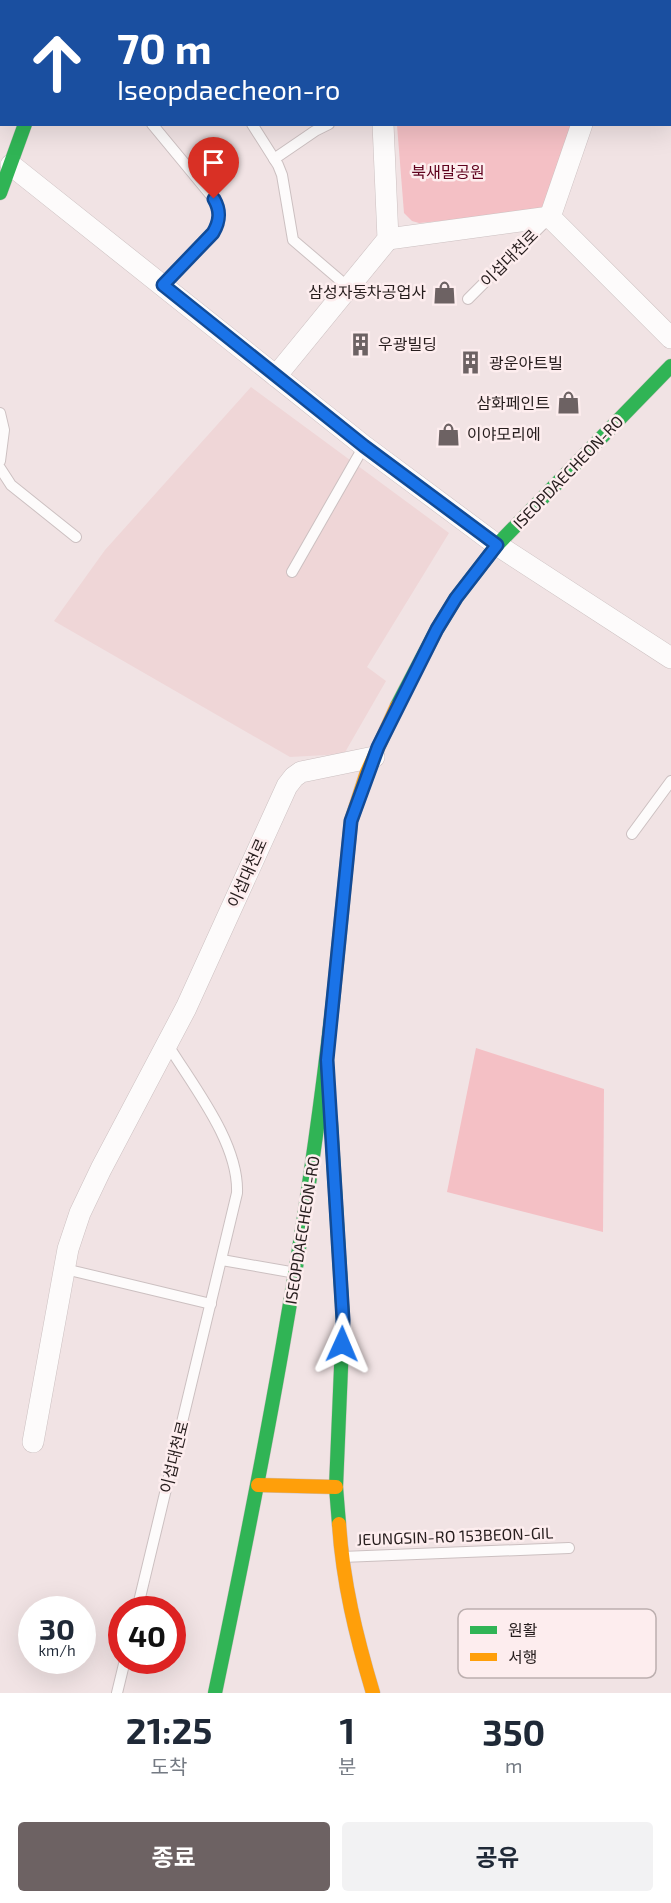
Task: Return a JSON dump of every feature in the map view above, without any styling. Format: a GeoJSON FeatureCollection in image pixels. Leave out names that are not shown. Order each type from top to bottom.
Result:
{"type":"FeatureCollection","features":[{"type":"Feature","properties":{"kind":"main road"},"geometry":{"type":"LineString","coordinates":[[0,193],[24,126]]}},
{"type":"Feature","properties":{"kind":"main road","name":"ISEOPDAECHEON-RO"},"geometry":{"type":"LineString","coordinates":[[215,1693],[258,1485],[297,1273],[327,1060],[351,821],[374,757],[396,708],[437,629],[456,598],[497,545],[671,366]]}},
{"type":"Feature","properties":{"kind":"main road","name":"JEUNGSIN-RO 153BEON-GIL"},"geometry":{"type":"LineString","coordinates":[[327,1060],[343,1320],[336,1487],[341,1557],[354,1634],[373,1693]]}},
{"type":"Feature","properties":{"kind":"main road"},"geometry":{"type":"LineString","coordinates":[[258,1485],[336,1487]]}},
{"type":"Feature","properties":{"kind":"street"},"geometry":{"type":"LineString","coordinates":[[276,376],[388,239],[383,126]]}},
{"type":"Feature","properties":{"kind":"street"},"geometry":{"type":"LineString","coordinates":[[550,217],[581,126]]}},
{"type":"Feature","properties":{"kind":"street"},"geometry":{"type":"LineString","coordinates":[[11,165],[364,446],[497,545],[671,658]]}},
{"type":"Feature","properties":{"kind":"street"},"geometry":{"type":"LineString","coordinates":[[388,239],[550,217]]}},
{"type":"Feature","properties":{"kind":"street"},"geometry":{"type":"LineString","coordinates":[[550,217],[671,338]]}},
{"type":"Feature","properties":{"kind":"street","name":"이섭대천로"},"geometry":{"type":"LineString","coordinates":[[33,1442],[72,1233],[101,1169],[186,1008],[287,786],[301,772],[374,757]]}},
{"type":"Feature","properties":{"kind":"lane"},"geometry":{"type":"LineString","coordinates":[[155,126],[214,199],[220,212],[213,233],[163,285]]}},
{"type":"Feature","properties":{"kind":"lane"},"geometry":{"type":"LineString","coordinates":[[253,126],[278,165],[284,185],[293,240],[348,287]]}},
{"type":"Feature","properties":{"kind":"lane"},"geometry":{"type":"LineString","coordinates":[[274,159],[326,126]]}},
{"type":"Feature","properties":{"kind":"lane","name":"이섭대천로"},"geometry":{"type":"LineString","coordinates":[[468,299],[550,217]]}},
{"type":"Feature","properties":{"kind":"lane"},"geometry":{"type":"LineString","coordinates":[[0,413],[4,430],[0,461]]}},
{"type":"Feature","properties":{"kind":"lane"},"geometry":{"type":"LineString","coordinates":[[292,572],[364,446]]}},
{"type":"Feature","properties":{"kind":"lane"},"geometry":{"type":"LineString","coordinates":[[0,468],[11,485],[76,537]]}},
{"type":"Feature","properties":{"kind":"lane"},"geometry":{"type":"LineString","coordinates":[[632,834],[671,781]]}},
{"type":"Feature","properties":{"kind":"lane"},"geometry":{"type":"LineString","coordinates":[[656,801],[671,795]]}},
{"type":"Feature","properties":{"kind":"lane","name":"이섭대천로"},"geometry":{"type":"LineString","coordinates":[[140,1596],[237,1193],[235,1169],[229,1148],[168,1045]]}},
{"type":"Feature","properties":{"kind":"lane"},"geometry":{"type":"LineString","coordinates":[[222,1260],[297,1273]]}},
{"type":"Feature","properties":{"kind":"lane"},"geometry":{"type":"LineString","coordinates":[[65,1269],[211,1305]]}},
{"type":"Feature","properties":{"kind":"lane","name":"JEUNGSIN-RO 153BEON-GIL"},"geometry":{"type":"LineString","coordinates":[[341,1557],[569,1548]]}},
{"type":"Feature","properties":{"kind":"lane"},"geometry":{"type":"LineString","coordinates":[[117,1693],[122,1674]]}},
{"type":"Feature","properties":{"kind":"shaded area"},"geometry":{"type":"Polygon","coordinates":[[[251,387],[449,533],[367,667],[386,681],[344,754],[290,757],[54,621],[105,550],[251,387]]]}},
{"type":"Feature","properties":{"kind":"green space","name":"북새말공원"},"geometry":{"type":"Polygon","coordinates":[[[397,126],[573,126],[546,211],[419,223],[412,221],[404,213],[397,126]]]}},
{"type":"Feature","properties":{"kind":"green space"},"geometry":{"type":"Polygon","coordinates":[[[476,1048],[604,1089],[603,1232],[447,1192],[476,1048]]]}},
{"type":"Feature","properties":{"kind":"traffic: fast"},"geometry":{"type":"LineString","coordinates":[[0,193],[24,126]]}},
{"type":"Feature","properties":{"kind":"traffic: fast"},"geometry":{"type":"LineString","coordinates":[[397,706],[437,629],[456,598],[497,545],[671,366]]}},
{"type":"Feature","properties":{"kind":"traffic: fast"},"geometry":{"type":"LineString","coordinates":[[215,1693],[251,1518],[298,1256],[334,991]]}},
{"type":"Feature","properties":{"kind":"traffic: fast"},"geometry":{"type":"LineString","coordinates":[[331,1123],[343,1320],[336,1487],[339,1524]]}},
{"type":"Feature","properties":{"kind":"traffic: slow"},"geometry":{"type":"LineString","coordinates":[[334,991],[351,821],[367,772],[397,706]]}},
{"type":"Feature","properties":{"kind":"traffic: slow"},"geometry":{"type":"LineString","coordinates":[[258,1485],[336,1487]]}},
{"type":"Feature","properties":{"kind":"traffic: slow"},"geometry":{"type":"LineString","coordinates":[[339,1524],[351,1609],[373,1693]]}},
{"type":"Feature","properties":{"kind":"place","name":"삼성자동차공업사"},"geometry":{"type":"Point","coordinates":[444,292]}},
{"type":"Feature","properties":{"kind":"place","name":"우광빌딩"},"geometry":{"type":"Point","coordinates":[360,344]}},
{"type":"Feature","properties":{"kind":"place","name":"광운아트빌"},"geometry":{"type":"Point","coordinates":[471,363]}},
{"type":"Feature","properties":{"kind":"place","name":"삼화페인트"},"geometry":{"type":"Point","coordinates":[568,403]}},
{"type":"Feature","properties":{"kind":"place","name":"이야모리에"},"geometry":{"type":"Point","coordinates":[449,434]}},
{"type":"Feature","properties":{"kind":"route"},"geometry":{"type":"LineString","coordinates":[[214,199],[220,212],[213,233],[163,285],[364,446],[497,545],[456,598],[437,629],[378,747],[351,821],[327,1060],[343,1320],[342,1344]]}}]}
